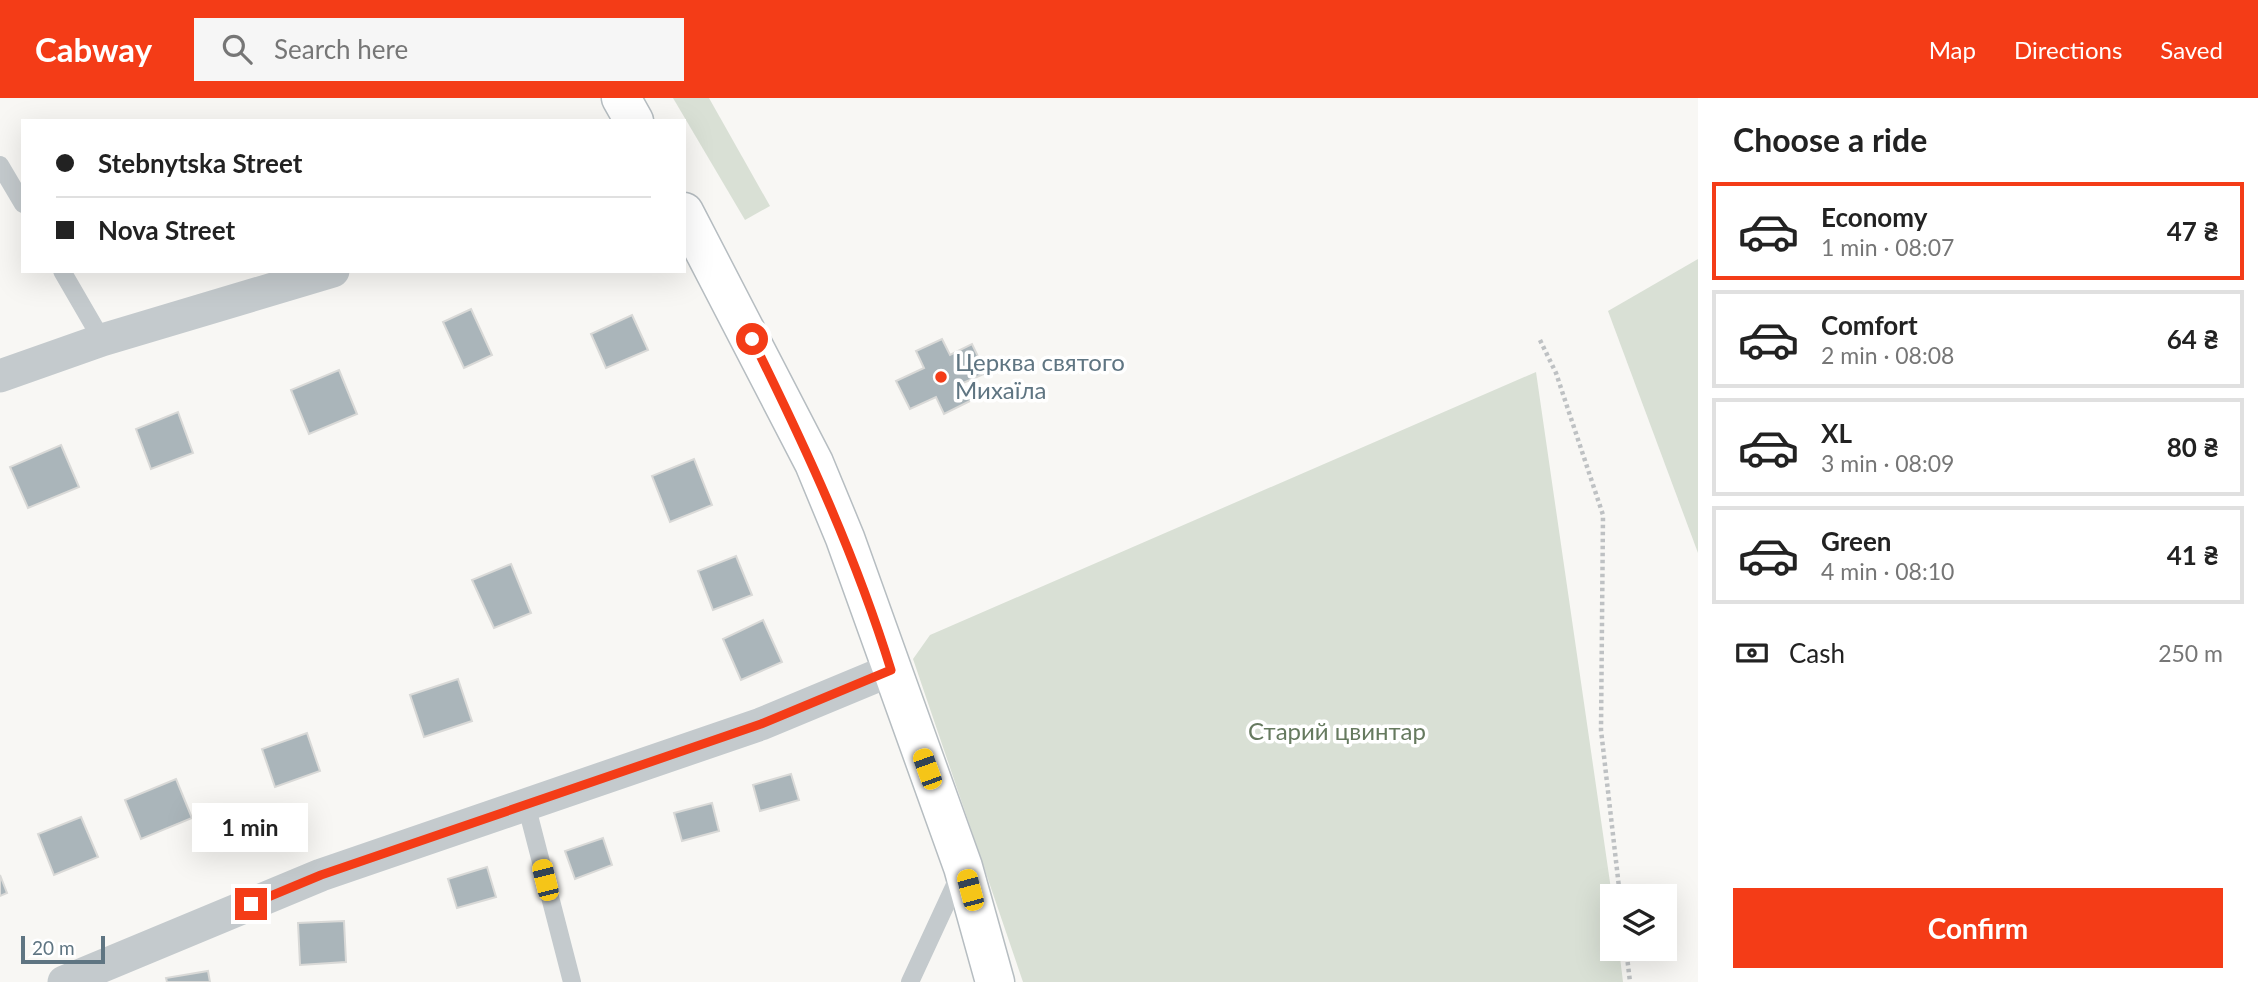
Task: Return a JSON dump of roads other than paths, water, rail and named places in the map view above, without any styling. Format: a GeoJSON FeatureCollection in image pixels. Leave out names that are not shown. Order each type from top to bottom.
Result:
{"type":"FeatureCollection","features":[{"type":"Feature","properties":{"kind":"street"},"geometry":{"type":"LineString","coordinates":[[621,98],[633,119]]}},
{"type":"Feature","properties":{"kind":"street"},"geometry":{"type":"LineString","coordinates":[[686,216],[814,463],[845,538],[963,867],[995,982]]}},
{"type":"Feature","properties":{"kind":"street"},"geometry":{"type":"LineString","coordinates":[[0,376],[102,340],[326,273]]}},
{"type":"Feature","properties":{"kind":"street"},"geometry":{"type":"LineString","coordinates":[[64,982],[113,972],[321,875],[761,724],[891,670]]}},
{"type":"Feature","properties":{"kind":"lane"},"geometry":{"type":"LineString","coordinates":[[0,165],[21,201]]}},
{"type":"Feature","properties":{"kind":"lane"},"geometry":{"type":"LineString","coordinates":[[63,273],[102,340]]}},
{"type":"Feature","properties":{"kind":"lane"},"geometry":{"type":"LineString","coordinates":[[526,804],[572,982]]}},
{"type":"Feature","properties":{"kind":"lane"},"geometry":{"type":"LineString","coordinates":[[910,982],[963,867]]}},
{"type":"Feature","properties":{"kind":"place","name":"Церква святого Михаїла"},"geometry":{"type":"Point","coordinates":[941,377]}},
{"type":"Feature","properties":{"kind":"park label","name":"Старий цвинтар"},"geometry":{"type":"Point","coordinates":[1337,732]}}]}
